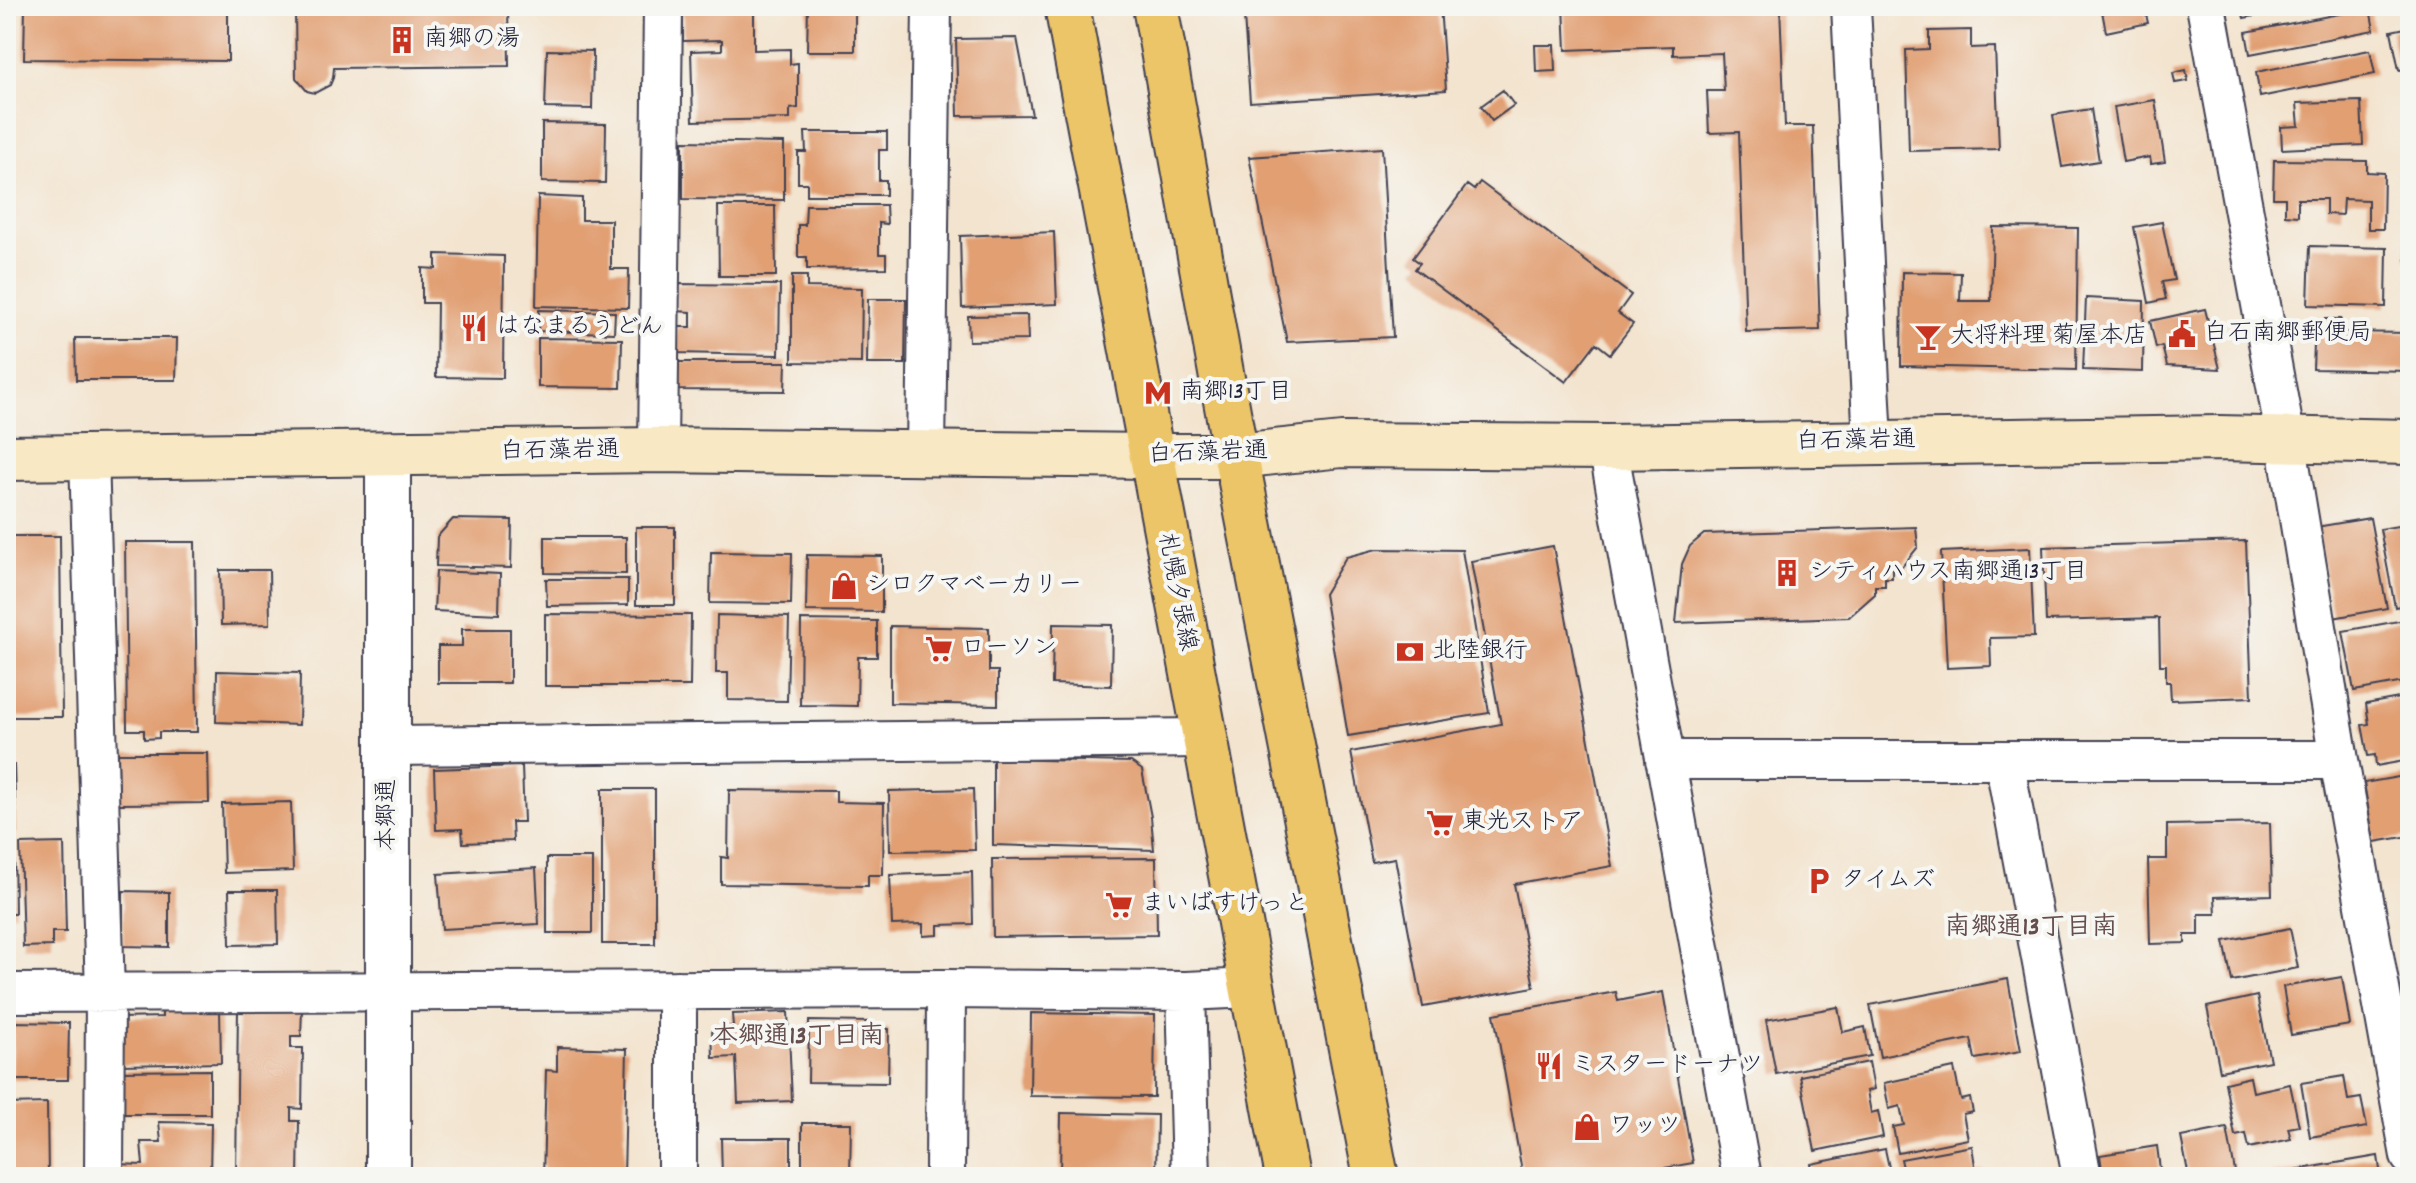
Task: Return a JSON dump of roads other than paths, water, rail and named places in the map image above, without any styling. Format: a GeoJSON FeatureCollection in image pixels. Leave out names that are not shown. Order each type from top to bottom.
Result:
{"type":"FeatureCollection","features":[{"type":"Feature","properties":{"kind":"main road","name":"札幌夕張線"},"geometry":{"type":"LineString","coordinates":[[1067,6],[1288,1177]]}},
{"type":"Feature","properties":{"kind":"main road"},"geometry":{"type":"LineString","coordinates":[[1155,6],[1236,456],[1376,1177]]}},
{"type":"Feature","properties":{"kind":"main road","name":"白石藻岩通"},"geometry":{"type":"LineString","coordinates":[[6,458],[658,450],[1236,456],[1342,445],[1608,447],[1873,442],[2410,442]]}},
{"type":"Feature","properties":{"kind":"street"},"geometry":{"type":"LineString","coordinates":[[658,450],[663,6]]}},
{"type":"Feature","properties":{"kind":"street"},"geometry":{"type":"LineString","coordinates":[[926,452],[932,6]]}},
{"type":"Feature","properties":{"kind":"street"},"geometry":{"type":"LineString","coordinates":[[1851,6],[1873,442]]}},
{"type":"Feature","properties":{"kind":"street"},"geometry":{"type":"LineString","coordinates":[[2206,6],[2286,440],[2410,1156]]}},
{"type":"Feature","properties":{"kind":"street"},"geometry":{"type":"LineString","coordinates":[[1608,447],[1742,1177]]}},
{"type":"Feature","properties":{"kind":"street","name":"本郷通"},"geometry":{"type":"LineString","coordinates":[[388,454],[388,1177]]}},
{"type":"Feature","properties":{"kind":"street"},"geometry":{"type":"LineString","coordinates":[[89,456],[105,993],[104,1177]]}},
{"type":"Feature","properties":{"kind":"street"},"geometry":{"type":"LineString","coordinates":[[388,746],[1203,738]]}},
{"type":"Feature","properties":{"kind":"street"},"geometry":{"type":"LineString","coordinates":[[1665,760],[2339,760]]}},
{"type":"Feature","properties":{"kind":"street"},"geometry":{"type":"LineString","coordinates":[[2004,760],[2082,1177]]}},
{"type":"Feature","properties":{"kind":"street"},"geometry":{"type":"LineString","coordinates":[[6,993],[946,989],[1186,991],[1252,988]]}},
{"type":"Feature","properties":{"kind":"street"},"geometry":{"type":"LineString","coordinates":[[945,1177],[946,989]]}},
{"type":"Feature","properties":{"kind":"street"},"geometry":{"type":"LineString","coordinates":[[677,990],[677,1177]]}},
{"type":"Feature","properties":{"kind":"street"},"geometry":{"type":"LineString","coordinates":[[1186,991],[1191,1177]]}},
{"type":"Feature","properties":{"kind":"place","name":"南郷の湯"},"geometry":{"type":"Point","coordinates":[402,40]}},
{"type":"Feature","properties":{"kind":"place","name":"はなまるうどん"},"geometry":{"type":"Point","coordinates":[474,328]}},
{"type":"Feature","properties":{"kind":"place","name":"白石南郷郵便局"},"geometry":{"type":"Point","coordinates":[2182,334]}},
{"type":"Feature","properties":{"kind":"place","name":"大将料理 菊屋本店"},"geometry":{"type":"Point","coordinates":[1928,337]}},
{"type":"Feature","properties":{"kind":"place","name":"南郷13丁目"},"geometry":{"type":"Point","coordinates":[1158,393]}},
{"type":"Feature","properties":{"kind":"place","name":"シティハウス南郷通13丁目"},"geometry":{"type":"Point","coordinates":[1787,573]}},
{"type":"Feature","properties":{"kind":"place","name":"シロクマベーカリー"},"geometry":{"type":"Point","coordinates":[844,586]}},
{"type":"Feature","properties":{"kind":"place","name":"ローソン"},"geometry":{"type":"Point","coordinates":[939,649]}},
{"type":"Feature","properties":{"kind":"place","name":"北陸銀行"},"geometry":{"type":"Point","coordinates":[1410,652]}},
{"type":"Feature","properties":{"kind":"place","name":"東光ストア"},"geometry":{"type":"Point","coordinates":[1440,823]}},
{"type":"Feature","properties":{"kind":"place","name":"タイムズ"},"geometry":{"type":"Point","coordinates":[1819,881]}},
{"type":"Feature","properties":{"kind":"place","name":"まいばすけっと"},"geometry":{"type":"Point","coordinates":[1119,905]}},
{"type":"Feature","properties":{"kind":"place","name":"ミスタードーナツ"},"geometry":{"type":"Point","coordinates":[1549,1066]}},
{"type":"Feature","properties":{"kind":"place","name":"ワッツ"},"geometry":{"type":"Point","coordinates":[1587,1127]}},
{"type":"Feature","properties":{"kind":"district","name":"南郷通13丁目南"},"geometry":{"type":"Point","coordinates":[2031,928]}},
{"type":"Feature","properties":{"kind":"district","name":"本郷通13丁目南"},"geometry":{"type":"Point","coordinates":[798,1037]}}]}
